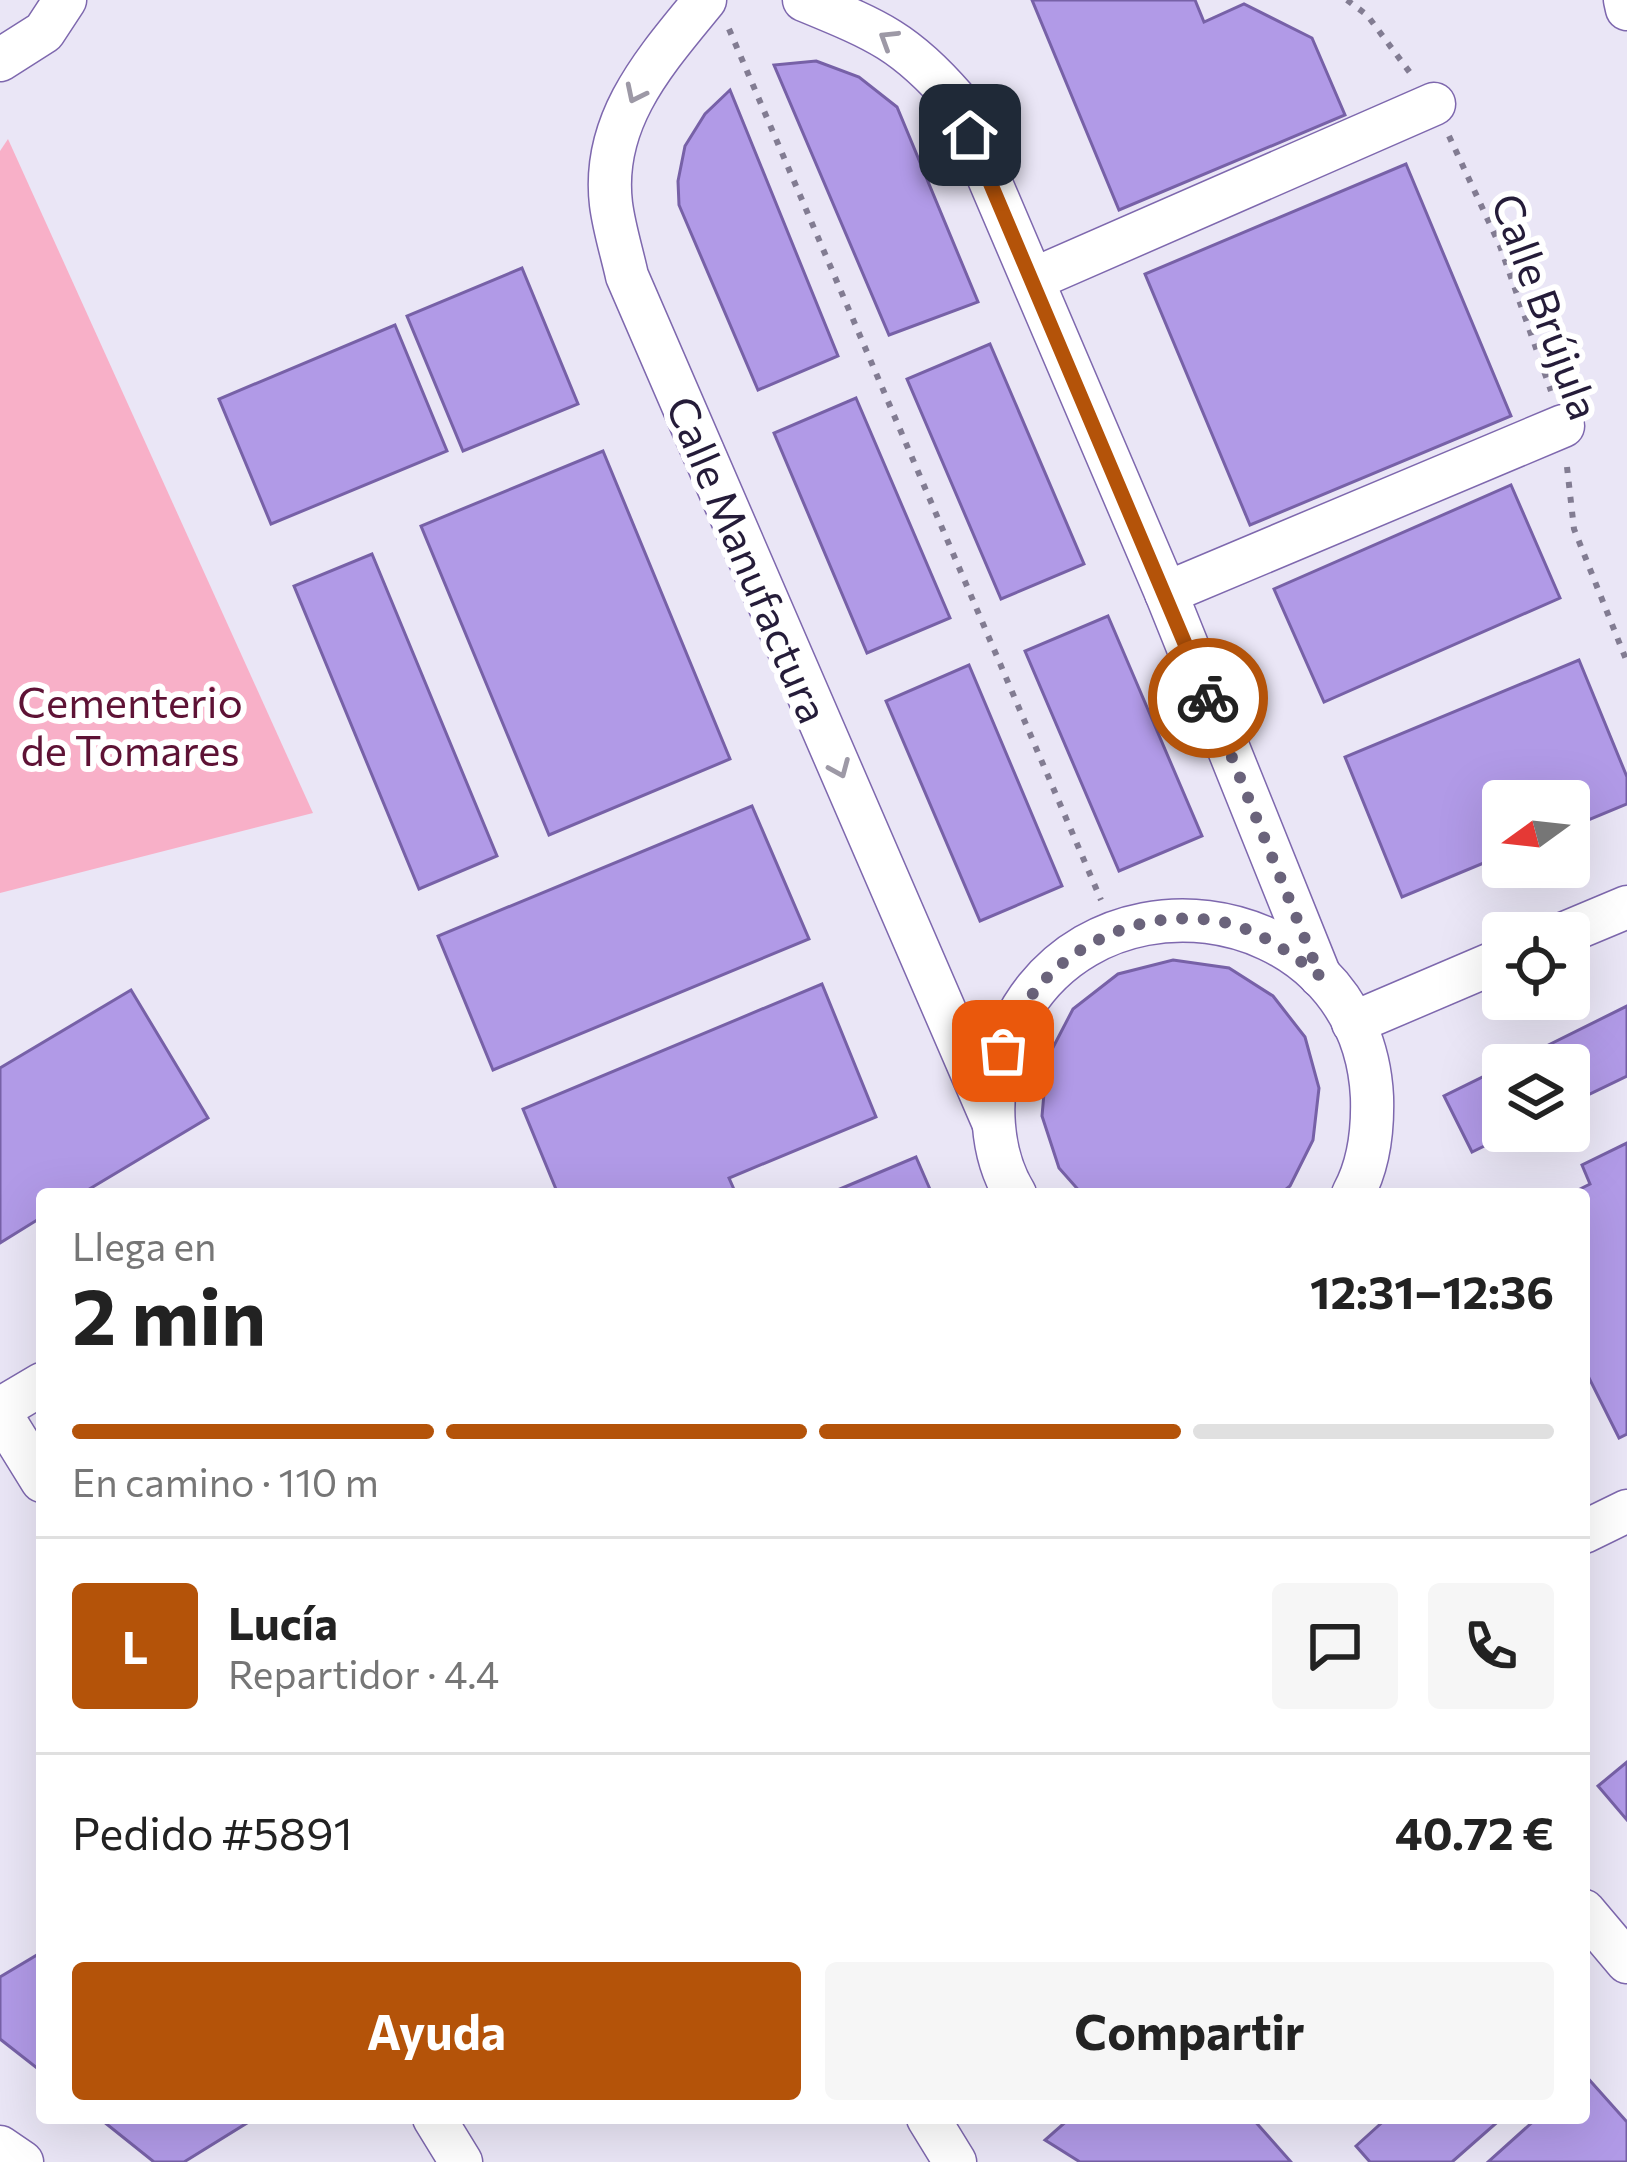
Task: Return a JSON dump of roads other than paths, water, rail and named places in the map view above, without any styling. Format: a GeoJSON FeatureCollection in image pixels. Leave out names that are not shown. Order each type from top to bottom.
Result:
{"type":"FeatureCollection","features":[{"type":"Feature","properties":{"kind":"street"},"geometry":{"type":"LineString","coordinates":[[0,60],[44,32],[65,0]]}},
{"type":"Feature","properties":{"kind":"street"},"geometry":{"type":"LineString","coordinates":[[804,0],[879,32],[920,59],[955,99],[1166,593],[1320,976],[1353,1023],[1370,1073],[1373,1127],[1356,1188]]}},
{"type":"Feature","properties":{"kind":"street"},"geometry":{"type":"LineString","coordinates":[[1625,0],[1627,9]]}},
{"type":"Feature","properties":{"kind":"street","name":"Calle Manufactura"},"geometry":{"type":"LineString","coordinates":[[716,11],[642,78],[613,142],[611,201],[627,276],[993,1123]]}},
{"type":"Feature","properties":{"kind":"street"},"geometry":{"type":"LineString","coordinates":[[1034,279],[1434,104]]}},
{"type":"Feature","properties":{"kind":"street"},"geometry":{"type":"LineString","coordinates":[[1166,593],[1563,426]]}},
{"type":"Feature","properties":{"kind":"street"},"geometry":{"type":"LineString","coordinates":[[1590,923],[1627,907]]}},
{"type":"Feature","properties":{"kind":"street"},"geometry":{"type":"LineString","coordinates":[[1011,1188],[993,1123],[996,1074],[1010,1028],[1036,987],[1072,954],[1114,931],[1168,918],[1224,922],[1276,942],[1320,976]]}},
{"type":"Feature","properties":{"kind":"street"},"geometry":{"type":"LineString","coordinates":[[1353,1023],[1482,968]]}},
{"type":"Feature","properties":{"kind":"street"},"geometry":{"type":"LineString","coordinates":[[36,1388],[0,1411],[36,1471]]}},
{"type":"Feature","properties":{"kind":"street"},"geometry":{"type":"LineString","coordinates":[[1590,1529],[1627,1511]]}},
{"type":"Feature","properties":{"kind":"street"},"geometry":{"type":"LineString","coordinates":[[1590,1917],[1627,1962]]}},
{"type":"Feature","properties":{"kind":"street"},"geometry":{"type":"LineString","coordinates":[[438,2124],[461,2162]]}},
{"type":"Feature","properties":{"kind":"street"},"geometry":{"type":"LineString","coordinates":[[931,2124],[952,2161]]}},
{"type":"Feature","properties":{"kind":"street"},"geometry":{"type":"LineString","coordinates":[[0,2147],[22,2162]]}},
{"type":"Feature","properties":{"kind":"park label","name":"Cementerio de Tomares"},"geometry":{"type":"Point","coordinates":[130,725]}}]}
